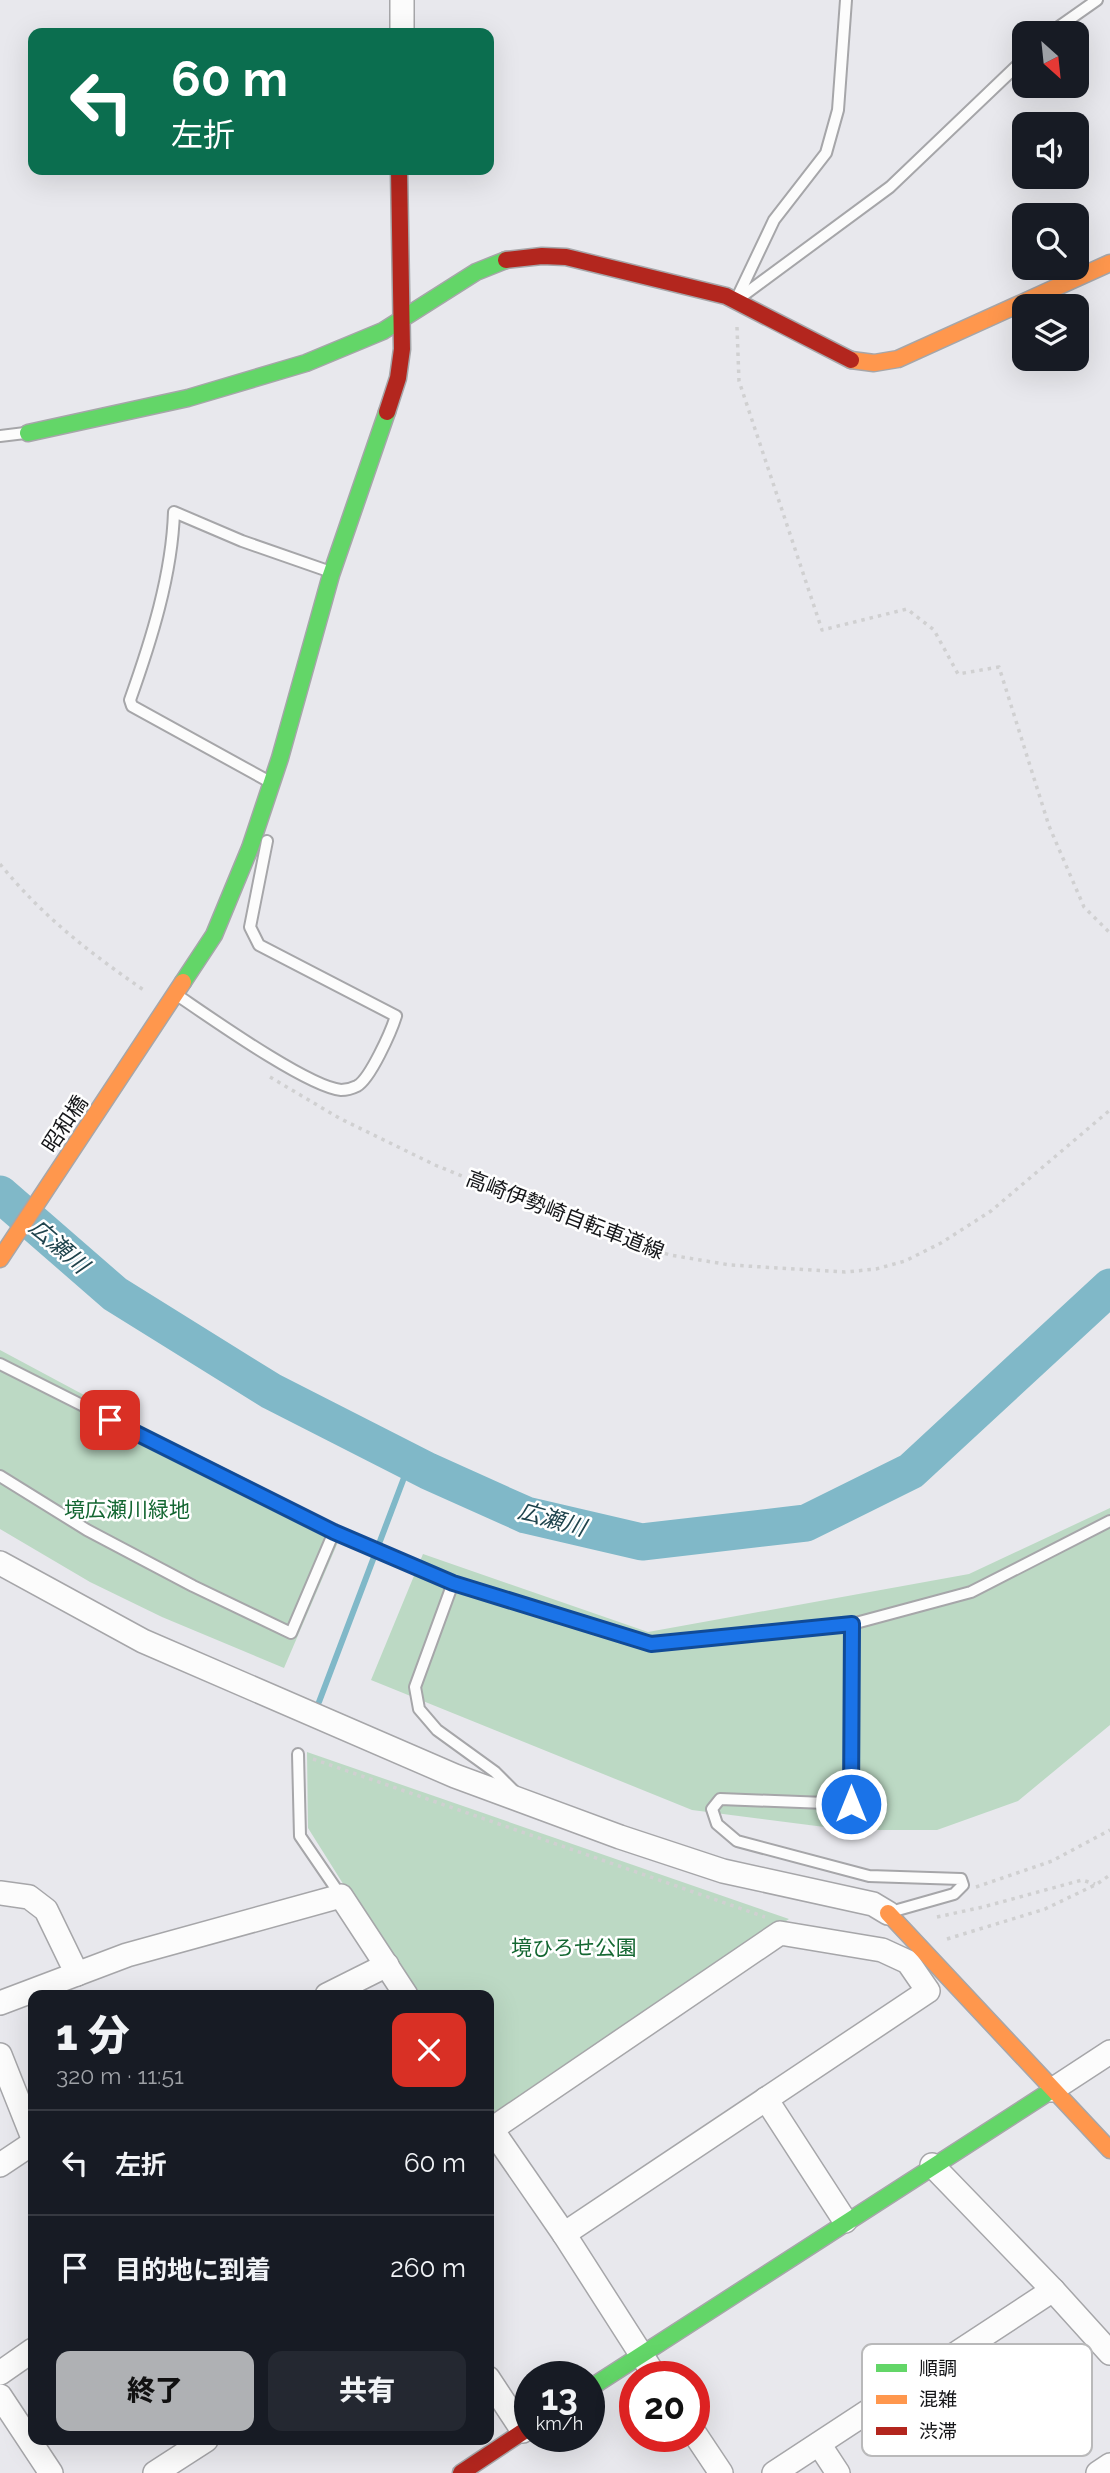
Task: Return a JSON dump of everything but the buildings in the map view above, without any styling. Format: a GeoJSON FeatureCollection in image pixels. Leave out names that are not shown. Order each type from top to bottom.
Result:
{"type":"FeatureCollection","features":[{"type":"Feature","properties":{"kind":"street"},"geometry":{"type":"LineString","coordinates":[[402,0],[402,28]]}},
{"type":"Feature","properties":{"kind":"street","name":"昭和橋"},"geometry":{"type":"LineString","coordinates":[[0,1259],[166,1012],[220,923],[263,817],[332,573],[398,378],[402,349],[399,175]]}},
{"type":"Feature","properties":{"kind":"street"},"geometry":{"type":"LineString","coordinates":[[28,433],[102,418],[236,384],[342,349],[400,322],[475,271],[505,259],[524,256],[565,258],[736,300],[844,359],[866,363],[887,362],[917,352],[1110,263]]}},
{"type":"Feature","properties":{"kind":"street"},"geometry":{"type":"LineString","coordinates":[[0,1563],[143,1641],[456,1776],[620,1838],[723,1871],[873,1904],[888,1913],[1110,2150]]}},
{"type":"Feature","properties":{"kind":"street"},"geometry":{"type":"LineString","coordinates":[[0,1893],[29,1897],[46,1910],[77,1974]]}},
{"type":"Feature","properties":{"kind":"street"},"geometry":{"type":"LineString","coordinates":[[35,1990],[127,1955],[341,1896],[403,1990]]}},
{"type":"Feature","properties":{"kind":"street"},"geometry":{"type":"LineString","coordinates":[[494,2124],[780,1933],[882,1950],[908,1962],[928,1991],[564,2234]]}},
{"type":"Feature","properties":{"kind":"street"},"geometry":{"type":"LineString","coordinates":[[337,1990],[387,1965]]}},
{"type":"Feature","properties":{"kind":"street"},"geometry":{"type":"LineString","coordinates":[[0,2003],[28,1992]]}},
{"type":"Feature","properties":{"kind":"street"},"geometry":{"type":"LineString","coordinates":[[605,2378],[1110,2052]]}},
{"type":"Feature","properties":{"kind":"street"},"geometry":{"type":"LineString","coordinates":[[0,2055],[28,2127]]}},
{"type":"Feature","properties":{"kind":"street"},"geometry":{"type":"LineString","coordinates":[[766,2099],[845,2221]]}},
{"type":"Feature","properties":{"kind":"street"},"geometry":{"type":"LineString","coordinates":[[494,2133],[564,2234],[644,2361]]}},
{"type":"Feature","properties":{"kind":"street"},"geometry":{"type":"LineString","coordinates":[[0,2165],[28,2144]]}},
{"type":"Feature","properties":{"kind":"street"},"geometry":{"type":"LineString","coordinates":[[932,2165],[1110,2353]]}},
{"type":"Feature","properties":{"kind":"street"},"geometry":{"type":"LineString","coordinates":[[971,2344],[1053,2290]]}},
{"type":"Feature","properties":{"kind":"street"},"geometry":{"type":"LineString","coordinates":[[0,2373],[28,2353]]}},
{"type":"Feature","properties":{"kind":"street"},"geometry":{"type":"LineString","coordinates":[[494,2386],[514,2412]]}},
{"type":"Feature","properties":{"kind":"street"},"geometry":{"type":"LineString","coordinates":[[0,2396],[28,2438]]}},
{"type":"Feature","properties":{"kind":"street"},"geometry":{"type":"LineString","coordinates":[[774,2473],[862,2416]]}},
{"type":"Feature","properties":{"kind":"street"},"geometry":{"type":"LineString","coordinates":[[461,2473],[514,2438]]}},
{"type":"Feature","properties":{"kind":"street"},"geometry":{"type":"LineString","coordinates":[[819,2444],[838,2473]]}},
{"type":"Feature","properties":{"kind":"street"},"geometry":{"type":"LineString","coordinates":[[32,2445],[51,2473]]}},
{"type":"Feature","properties":{"kind":"street"},"geometry":{"type":"LineString","coordinates":[[155,2473],[198,2445]]}},
{"type":"Feature","properties":{"kind":"street"},"geometry":{"type":"LineString","coordinates":[[707,2452],[722,2473]]}},
{"type":"Feature","properties":{"kind":"street"},"geometry":{"type":"LineString","coordinates":[[1098,2473],[1110,2465]]}},
{"type":"Feature","properties":{"kind":"lane"},"geometry":{"type":"LineString","coordinates":[[736,300],[774,220],[826,153],[838,110],[846,0]]}},
{"type":"Feature","properties":{"kind":"lane"},"geometry":{"type":"LineString","coordinates":[[1067,21],[1097,0]]}},
{"type":"Feature","properties":{"kind":"lane"},"geometry":{"type":"LineString","coordinates":[[736,300],[890,187],[1012,70]]}},
{"type":"Feature","properties":{"kind":"lane"},"geometry":{"type":"LineString","coordinates":[[0,436],[28,433]]}},
{"type":"Feature","properties":{"kind":"lane"},"geometry":{"type":"LineString","coordinates":[[272,783],[132,706],[130,700],[146,654],[163,584],[174,512],[242,541],[332,573]]}},
{"type":"Feature","properties":{"kind":"lane"},"geometry":{"type":"LineString","coordinates":[[177,995],[285,1064],[326,1086],[342,1090],[355,1087],[365,1080],[393,1024],[396,1016],[259,945],[253,938],[250,927],[269,832],[263,817]]}},
{"type":"Feature","properties":{"kind":"lane"},"geometry":{"type":"LineString","coordinates":[[0,1364],[334,1532],[453,1583],[651,1644],[852,1624],[971,1592],[1110,1521]]}},
{"type":"Feature","properties":{"kind":"lane"},"geometry":{"type":"LineString","coordinates":[[0,1476],[87,1530],[193,1586],[291,1633],[334,1532]]}},
{"type":"Feature","properties":{"kind":"lane"},"geometry":{"type":"LineString","coordinates":[[453,1583],[415,1687],[419,1709],[437,1730],[495,1772],[527,1802]]}},
{"type":"Feature","properties":{"kind":"lane"},"geometry":{"type":"LineString","coordinates":[[852,1624],[851,1804],[720,1799],[712,1810],[717,1824],[737,1841],[869,1875],[961,1879],[963,1885],[954,1894],[888,1913]]}},
{"type":"Feature","properties":{"kind":"lane"},"geometry":{"type":"LineString","coordinates":[[298,1754],[300,1836],[341,1896]]}},
{"type":"Feature","properties":{"kind":"path"},"geometry":{"type":"LineString","coordinates":[[736,300],[739,381],[822,629],[907,609],[933,630],[958,674],[999,667],[1049,826],[1084,907],[1110,933]]}},
{"type":"Feature","properties":{"kind":"path"},"geometry":{"type":"LineString","coordinates":[[0,864],[36,904],[80,946],[148,993]]}},
{"type":"Feature","properties":{"kind":"path","name":"高崎伊勢崎自転車道線"},"geometry":{"type":"LineString","coordinates":[[259,1069],[338,1118],[435,1165],[609,1236],[670,1255],[730,1265],[845,1272],[876,1269],[905,1261],[940,1243],[991,1211],[1110,1110]]}},
{"type":"Feature","properties":{"kind":"path"},"geometry":{"type":"LineString","coordinates":[[954,1894],[1052,1861],[1110,1830]]}},
{"type":"Feature","properties":{"kind":"path"},"geometry":{"type":"LineString","coordinates":[[935,1917],[1082,1880],[1097,1884]]}},
{"type":"Feature","properties":{"kind":"green space","name":"境広瀬川緑地"},"geometry":{"type":"Polygon","coordinates":[[[0,1350],[140,1425],[344,1528],[284,1668],[162,1617],[90,1582],[0,1529],[0,1350]]]}},
{"type":"Feature","properties":{"kind":"green space"},"geometry":{"type":"Polygon","coordinates":[[[1110,1508],[1110,1725],[1018,1801],[937,1830],[848,1830],[692,1810],[371,1680],[423,1554],[648,1632],[969,1574],[1110,1508]]]}},
{"type":"Feature","properties":{"kind":"green space","name":"境ひろせ公園"},"geometry":{"type":"Polygon","coordinates":[[[307,1752],[789,1919],[494,2122],[494,1990],[410,1990],[308,1828],[307,1752]]]}},
{"type":"Feature","properties":{"kind":"waterway","name":"広瀬川"},"geometry":{"type":"LineString","coordinates":[[0,1194],[115,1294],[271,1391],[428,1471],[526,1515],[642,1542],[806,1523],[911,1471],[1110,1287]]}},
{"type":"Feature","properties":{"kind":"waterway"},"geometry":{"type":"LineString","coordinates":[[319,1702],[410,1462]]}},
{"type":"Feature","properties":{"kind":"traffic: fast"},"geometry":{"type":"LineString","coordinates":[[28,433],[188,398],[306,363],[383,331],[476,272],[506,260]]}},
{"type":"Feature","properties":{"kind":"traffic: fast"},"geometry":{"type":"LineString","coordinates":[[183,982],[214,935],[250,848],[280,758],[331,575],[387,412]]}},
{"type":"Feature","properties":{"kind":"traffic: fast"},"geometry":{"type":"LineString","coordinates":[[605,2378],[1052,2090]]}},
{"type":"Feature","properties":{"kind":"traffic: slow"},"geometry":{"type":"LineString","coordinates":[[851,360],[874,363],[898,359],[1110,263]]}},
{"type":"Feature","properties":{"kind":"traffic: slow"},"geometry":{"type":"LineString","coordinates":[[0,1259],[183,982]]}},
{"type":"Feature","properties":{"kind":"traffic: slow"},"geometry":{"type":"LineString","coordinates":[[888,1913],[1110,2150]]}},
{"type":"Feature","properties":{"kind":"traffic: jam"},"geometry":{"type":"LineString","coordinates":[[387,412],[398,378],[402,349],[399,175]]}},
{"type":"Feature","properties":{"kind":"traffic: jam"},"geometry":{"type":"LineString","coordinates":[[506,260],[542,256],[566,257],[726,296],[851,360]]}},
{"type":"Feature","properties":{"kind":"traffic: jam"},"geometry":{"type":"LineString","coordinates":[[461,2473],[514,2438]]}},
{"type":"Feature","properties":{"kind":"route"},"geometry":{"type":"LineString","coordinates":[[110,1420],[334,1532],[453,1583],[651,1644],[852,1624],[851,1804]]}}]}
